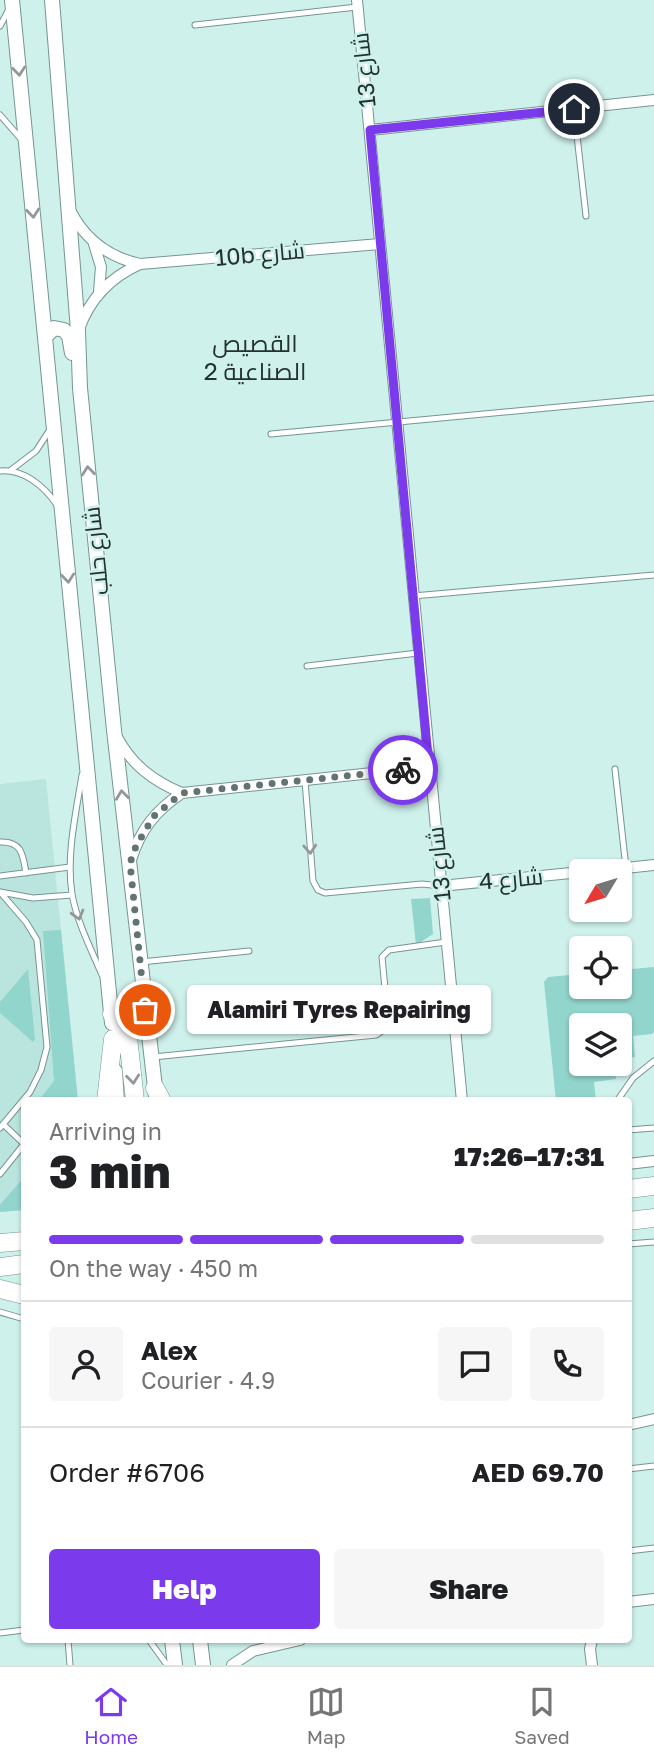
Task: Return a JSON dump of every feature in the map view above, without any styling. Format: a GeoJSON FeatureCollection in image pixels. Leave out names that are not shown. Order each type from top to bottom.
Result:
{"type":"FeatureCollection","features":[{"type":"Feature","properties":{"kind":"main road"},"geometry":{"type":"LineString","coordinates":[[112,1013],[128,1037],[135,1097]]}},
{"type":"Feature","properties":{"kind":"main road"},"geometry":{"type":"LineString","coordinates":[[106,1097],[113,1040]]}},
{"type":"Feature","properties":{"kind":"main road"},"geometry":{"type":"LineString","coordinates":[[632,1189],[654,1186]]}},
{"type":"Feature","properties":{"kind":"main road"},"geometry":{"type":"LineString","coordinates":[[632,1221],[654,1218]]}},
{"type":"Feature","properties":{"kind":"main road"},"geometry":{"type":"LineString","coordinates":[[0,1267],[21,1264]]}},
{"type":"Feature","properties":{"kind":"main road"},"geometry":{"type":"LineString","coordinates":[[0,1286],[21,1282]]}},
{"type":"Feature","properties":{"kind":"main road"},"geometry":{"type":"LineString","coordinates":[[0,1286],[21,1294]]}},
{"type":"Feature","properties":{"kind":"street","name":"شارع حلب"},"geometry":{"type":"LineString","coordinates":[[52,0],[78,331],[80,388],[114,730],[150,1057],[158,1097]]}},
{"type":"Feature","properties":{"kind":"street","name":"شارع حلب"},"geometry":{"type":"LineString","coordinates":[[12,1],[46,336],[52,425],[87,751],[112,1013],[117,1097]]}},
{"type":"Feature","properties":{"kind":"street","name":"شارع 13"},"geometry":{"type":"LineString","coordinates":[[357,3],[462,1097]]}},
{"type":"Feature","properties":{"kind":"street"},"geometry":{"type":"LineString","coordinates":[[370,130],[654,100]]}},
{"type":"Feature","properties":{"kind":"street","name":"10b شارع"},"geometry":{"type":"LineString","coordinates":[[69,209],[94,243],[116,257],[140,264],[380,244]]}},
{"type":"Feature","properties":{"kind":"street"},"geometry":{"type":"LineString","coordinates":[[94,243],[102,267],[99,292]]}},
{"type":"Feature","properties":{"kind":"street","name":"10b شارع"},"geometry":{"type":"LineString","coordinates":[[78,331],[99,292],[118,275],[140,264]]}},
{"type":"Feature","properties":{"kind":"street"},"geometry":{"type":"LineString","coordinates":[[46,336],[50,330],[57,327],[67,332],[80,388]]}},
{"type":"Feature","properties":{"kind":"street"},"geometry":{"type":"LineString","coordinates":[[114,730],[134,762],[156,781],[182,793],[429,768]]}},
{"type":"Feature","properties":{"kind":"street"},"geometry":{"type":"LineString","coordinates":[[130,863],[136,846],[154,816],[182,793]]}},
{"type":"Feature","properties":{"kind":"street"},"geometry":{"type":"LineString","coordinates":[[632,867],[654,865]]}},
{"type":"Feature","properties":{"kind":"street","name":"شارع 4"},"geometry":{"type":"LineString","coordinates":[[441,886],[569,873]]}},
{"type":"Feature","properties":{"kind":"street"},"geometry":{"type":"LineString","coordinates":[[632,1164],[654,1161]]}},
{"type":"Feature","properties":{"kind":"street"},"geometry":{"type":"LineString","coordinates":[[632,1424],[654,1419]]}},
{"type":"Feature","properties":{"kind":"street"},"geometry":{"type":"LineString","coordinates":[[632,1425],[654,1426]]}},
{"type":"Feature","properties":{"kind":"street"},"geometry":{"type":"LineString","coordinates":[[632,1602],[654,1599]]}},
{"type":"Feature","properties":{"kind":"street"},"geometry":{"type":"LineString","coordinates":[[172,1643],[175,1665]]}},
{"type":"Feature","properties":{"kind":"street"},"geometry":{"type":"LineString","coordinates":[[200,1643],[203,1665]]}},
{"type":"Feature","properties":{"kind":"street"},"geometry":{"type":"LineString","coordinates":[[232,1665],[253,1651],[275,1643]]}},
{"type":"Feature","properties":{"kind":"street"},"geometry":{"type":"LineString","coordinates":[[589,1643],[592,1665]]}},
{"type":"Feature","properties":{"kind":"lane"},"geometry":{"type":"LineString","coordinates":[[0,26],[12,1]]}},
{"type":"Feature","properties":{"kind":"lane"},"geometry":{"type":"LineString","coordinates":[[195,25],[357,3]]}},
{"type":"Feature","properties":{"kind":"lane"},"geometry":{"type":"LineString","coordinates":[[574,109],[586,216]]}},
{"type":"Feature","properties":{"kind":"lane"},"geometry":{"type":"LineString","coordinates":[[0,116],[26,145]]}},
{"type":"Feature","properties":{"kind":"lane"},"geometry":{"type":"LineString","coordinates":[[271,435],[654,398]]}},
{"type":"Feature","properties":{"kind":"lane"},"geometry":{"type":"LineString","coordinates":[[0,471],[11,470],[36,451],[52,425]]}},
{"type":"Feature","properties":{"kind":"lane"},"geometry":{"type":"LineString","coordinates":[[11,470],[40,486],[61,510]]}},
{"type":"Feature","properties":{"kind":"lane"},"geometry":{"type":"LineString","coordinates":[[413,597],[654,575]]}},
{"type":"Feature","properties":{"kind":"lane"},"geometry":{"type":"LineString","coordinates":[[307,666],[418,653]]}},
{"type":"Feature","properties":{"kind":"lane"},"geometry":{"type":"LineString","coordinates":[[87,751],[70,867],[72,895],[82,928],[110,994]]}},
{"type":"Feature","properties":{"kind":"lane"},"geometry":{"type":"LineString","coordinates":[[615,769],[625,859]]}},
{"type":"Feature","properties":{"kind":"lane"},"geometry":{"type":"LineString","coordinates":[[305,781],[313,881],[318,890],[325,892],[422,884],[441,886]]}},
{"type":"Feature","properties":{"kind":"lane"},"geometry":{"type":"LineString","coordinates":[[0,842],[18,846],[22,852],[26,873]]}},
{"type":"Feature","properties":{"kind":"lane"},"geometry":{"type":"LineString","coordinates":[[0,876],[70,867]]}},
{"type":"Feature","properties":{"kind":"lane"},"geometry":{"type":"LineString","coordinates":[[0,892],[33,898],[72,895]]}},
{"type":"Feature","properties":{"kind":"lane"},"geometry":{"type":"LineString","coordinates":[[0,892],[20,914],[37,940],[47,1047],[36,1082],[24,1097]]}},
{"type":"Feature","properties":{"kind":"lane"},"geometry":{"type":"LineString","coordinates":[[150,1057],[376,1035],[385,1029],[387,1020],[382,957],[384,953],[388,950],[446,942]]}},
{"type":"Feature","properties":{"kind":"lane"},"geometry":{"type":"LineString","coordinates":[[141,962],[249,951]]}},
{"type":"Feature","properties":{"kind":"lane"},"geometry":{"type":"LineString","coordinates":[[620,1097],[633,1078],[654,1061]]}},
{"type":"Feature","properties":{"kind":"lane"},"geometry":{"type":"LineString","coordinates":[[21,1101],[2,1126],[21,1142]]}},
{"type":"Feature","properties":{"kind":"lane"},"geometry":{"type":"LineString","coordinates":[[632,1130],[654,1128]]}},
{"type":"Feature","properties":{"kind":"lane"},"geometry":{"type":"LineString","coordinates":[[0,1174],[21,1148]]}},
{"type":"Feature","properties":{"kind":"lane"},"geometry":{"type":"LineString","coordinates":[[632,1244],[654,1242]]}},
{"type":"Feature","properties":{"kind":"lane"},"geometry":{"type":"LineString","coordinates":[[0,1312],[21,1318]]}},
{"type":"Feature","properties":{"kind":"lane"},"geometry":{"type":"LineString","coordinates":[[632,1469],[654,1466]]}},
{"type":"Feature","properties":{"kind":"lane"},"geometry":{"type":"LineString","coordinates":[[632,1551],[654,1548]]}},
{"type":"Feature","properties":{"kind":"lane"},"geometry":{"type":"LineString","coordinates":[[0,1633],[21,1630]]}},
{"type":"Feature","properties":{"kind":"lane"},"geometry":{"type":"LineString","coordinates":[[68,1643],[70,1665]]}},
{"type":"Feature","properties":{"kind":"lane"},"geometry":{"type":"LineString","coordinates":[[151,1643],[167,1665]]}},
{"type":"Feature","properties":{"kind":"shaded area"},"geometry":{"type":"Polygon","coordinates":[[[46,779],[78,1097],[21,1097],[21,1210],[0,1212],[0,784],[46,779]]]}},
{"type":"Feature","properties":{"kind":"shaded area"},"geometry":{"type":"Polygon","coordinates":[[[430,898],[433,934],[416,945],[411,899],[430,898]]]}},
{"type":"Feature","properties":{"kind":"shaded area"},"geometry":{"type":"Polygon","coordinates":[[[61,930],[78,1097],[41,1097],[54,1081],[43,931],[61,930]]]}},
{"type":"Feature","properties":{"kind":"shaded area"},"geometry":{"type":"Polygon","coordinates":[[[654,967],[654,1032],[633,1036],[635,1057],[632,1057],[632,1013],[569,1013],[569,1076],[616,1076],[616,1079],[594,1082],[596,1097],[556,1097],[544,982],[548,977],[569,975],[569,999],[632,999],[632,969],[654,967]]]}},
{"type":"Feature","properties":{"kind":"shaded area"},"geometry":{"type":"Polygon","coordinates":[[[28,969],[35,1039],[33,1042],[0,1013],[0,1002],[28,969]]]}},
{"type":"Feature","properties":{"kind":"shaded area"},"geometry":{"type":"Polygon","coordinates":[[[21,1180],[21,1210],[0,1212],[0,1205],[21,1180]]]}},
{"type":"Feature","properties":{"kind":"way so far"},"geometry":{"type":"LineString","coordinates":[[145,1010],[130,863],[144,830],[167,803],[182,793],[403,770]]}},
{"type":"Feature","properties":{"kind":"place","name":"Alamiri Tyres Repairing"},"geometry":{"type":"Point","coordinates":[145,1010]}},
{"type":"Feature","properties":{"kind":"district","name":"القصيص الصناعية 2"},"geometry":{"type":"Point","coordinates":[255,358]}},
{"type":"Feature","properties":{"kind":"route"},"geometry":{"type":"LineString","coordinates":[[403,770],[429,768],[370,130],[574,109]]}}]}
